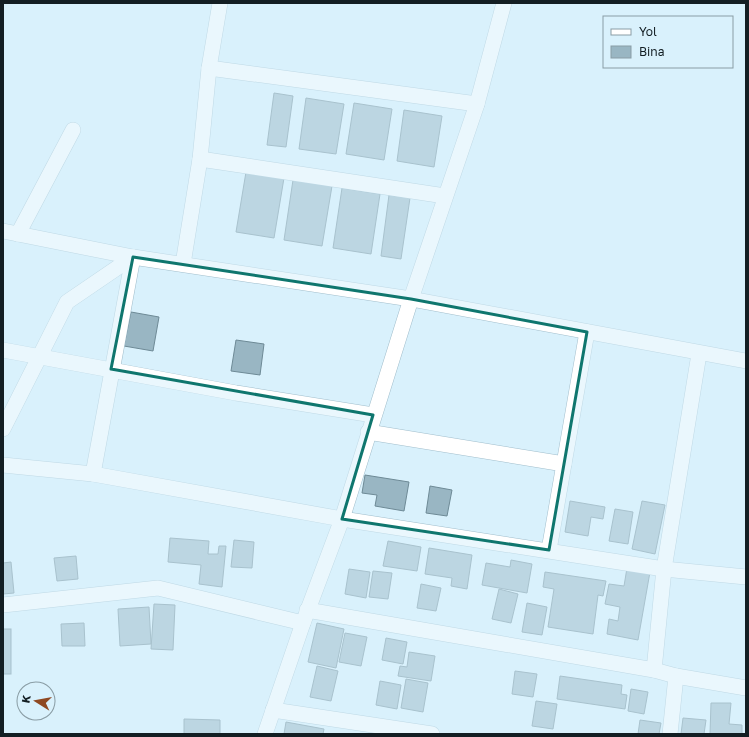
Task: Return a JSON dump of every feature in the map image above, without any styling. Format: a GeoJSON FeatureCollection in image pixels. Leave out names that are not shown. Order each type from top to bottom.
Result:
{"type":"FeatureCollection","features":[{"type":"Feature","properties":{"kind":"street"},"geometry":{"type":"LineString","coordinates":[[183,264],[200,159],[209,68],[220,3]]}},
{"type":"Feature","properties":{"kind":"street"},"geometry":{"type":"LineString","coordinates":[[265,734],[305,617],[342,519],[411,298],[477,104],[504,3]]}},
{"type":"Feature","properties":{"kind":"street"},"geometry":{"type":"LineString","coordinates":[[209,68],[477,104]]}},
{"type":"Feature","properties":{"kind":"street"},"geometry":{"type":"LineString","coordinates":[[18,234],[73,130]]}},
{"type":"Feature","properties":{"kind":"street"},"geometry":{"type":"LineString","coordinates":[[200,159],[445,196]]}},
{"type":"Feature","properties":{"kind":"street"},"geometry":{"type":"LineString","coordinates":[[3,231],[133,257],[411,298],[699,354],[746,361]]}},
{"type":"Feature","properties":{"kind":"street"},"geometry":{"type":"LineString","coordinates":[[3,429],[67,302],[133,257]]}},
{"type":"Feature","properties":{"kind":"street"},"geometry":{"type":"LineString","coordinates":[[93,474],[111,369],[133,257]]}},
{"type":"Feature","properties":{"kind":"street"},"geometry":{"type":"LineString","coordinates":[[549,550],[587,332]]}},
{"type":"Feature","properties":{"kind":"street"},"geometry":{"type":"LineString","coordinates":[[3,350],[236,393],[374,415]]}},
{"type":"Feature","properties":{"kind":"street"},"geometry":{"type":"LineString","coordinates":[[654,670],[664,569],[699,354]]}},
{"type":"Feature","properties":{"kind":"street"},"geometry":{"type":"LineString","coordinates":[[368,432],[564,464]]}},
{"type":"Feature","properties":{"kind":"street"},"geometry":{"type":"LineString","coordinates":[[3,465],[93,474],[342,519],[664,569],[746,577]]}},
{"type":"Feature","properties":{"kind":"street"},"geometry":{"type":"LineString","coordinates":[[3,605],[158,588],[305,617],[654,670],[676,676],[746,688]]}},
{"type":"Feature","properties":{"kind":"street"},"geometry":{"type":"LineString","coordinates":[[670,734],[676,676]]}},
{"type":"Feature","properties":{"kind":"street"},"geometry":{"type":"LineString","coordinates":[[273,710],[432,734]]}},
{"type":"Feature","properties":{"kind":"highlighted area"},"geometry":{"type":"Polygon","coordinates":[[[133,257],[411,299],[587,332],[549,550],[342,519],[373,415],[111,369],[133,257]]]}},
{"type":"Feature","properties":{"kind":"building"},"geometry":{"type":"Polygon","coordinates":[[[274,93],[293,96],[286,147],[267,145],[274,93]]]}},
{"type":"Feature","properties":{"kind":"building"},"geometry":{"type":"Polygon","coordinates":[[[306,98],[344,104],[336,154],[299,149],[306,98]]]}},
{"type":"Feature","properties":{"kind":"building"},"geometry":{"type":"Polygon","coordinates":[[[354,103],[392,109],[384,160],[346,154],[354,103]]]}},
{"type":"Feature","properties":{"kind":"building"},"geometry":{"type":"Polygon","coordinates":[[[404,110],[442,116],[434,167],[397,161],[404,110]]]}},
{"type":"Feature","properties":{"kind":"building"},"geometry":{"type":"Polygon","coordinates":[[[246,172],[284,178],[274,238],[236,232],[246,172]]]}},
{"type":"Feature","properties":{"kind":"building"},"geometry":{"type":"Polygon","coordinates":[[[293,180],[332,186],[322,246],[284,240],[293,180]]]}},
{"type":"Feature","properties":{"kind":"building"},"geometry":{"type":"Polygon","coordinates":[[[342,188],[380,194],[371,254],[333,248],[342,188]]]}},
{"type":"Feature","properties":{"kind":"building"},"geometry":{"type":"Polygon","coordinates":[[[389,195],[410,198],[401,259],[381,256],[389,195]]]}},
{"type":"Feature","properties":{"kind":"building"},"geometry":{"type":"Polygon","coordinates":[[[131,312],[159,317],[153,351],[124,346],[131,312]]]}},
{"type":"Feature","properties":{"kind":"building"},"geometry":{"type":"Polygon","coordinates":[[[236,340],[264,344],[260,375],[231,371],[236,340]]]}},
{"type":"Feature","properties":{"kind":"building"},"geometry":{"type":"Polygon","coordinates":[[[365,475],[409,482],[404,511],[375,506],[377,495],[362,493],[365,475]]]}},
{"type":"Feature","properties":{"kind":"building"},"geometry":{"type":"Polygon","coordinates":[[[430,486],[452,490],[447,516],[426,513],[430,486]]]}},
{"type":"Feature","properties":{"kind":"building"},"geometry":{"type":"Polygon","coordinates":[[[570,501],[605,507],[603,519],[591,517],[588,536],[565,532],[570,501]]]}},
{"type":"Feature","properties":{"kind":"building"},"geometry":{"type":"Polygon","coordinates":[[[642,501],[665,505],[655,554],[632,549],[642,501]]]}},
{"type":"Feature","properties":{"kind":"building"},"geometry":{"type":"Polygon","coordinates":[[[615,509],[633,512],[628,544],[609,541],[615,509]]]}},
{"type":"Feature","properties":{"kind":"building"},"geometry":{"type":"Polygon","coordinates":[[[170,538],[209,541],[208,554],[218,554],[219,546],[226,546],[222,587],[199,584],[201,565],[168,562],[170,538]]]}},
{"type":"Feature","properties":{"kind":"building"},"geometry":{"type":"Polygon","coordinates":[[[234,540],[254,542],[252,568],[231,567],[234,540]]]}},
{"type":"Feature","properties":{"kind":"building"},"geometry":{"type":"Polygon","coordinates":[[[388,541],[421,547],[417,571],[383,566],[388,541]]]}},
{"type":"Feature","properties":{"kind":"building"},"geometry":{"type":"Polygon","coordinates":[[[429,548],[472,555],[467,589],[451,586],[452,578],[425,574],[429,548]]]}},
{"type":"Feature","properties":{"kind":"building"},"geometry":{"type":"Polygon","coordinates":[[[76,556],[78,579],[57,581],[54,558],[76,556]]]}},
{"type":"Feature","properties":{"kind":"building"},"geometry":{"type":"Polygon","coordinates":[[[511,560],[532,564],[527,593],[482,585],[486,563],[510,567],[511,560]]]}},
{"type":"Feature","properties":{"kind":"building"},"geometry":{"type":"Polygon","coordinates":[[[11,562],[14,593],[3,594],[3,563],[11,562]]]}},
{"type":"Feature","properties":{"kind":"building"},"geometry":{"type":"Polygon","coordinates":[[[627,568],[650,572],[638,640],[607,634],[609,619],[618,621],[620,607],[605,604],[609,584],[624,586],[627,568]]]}},
{"type":"Feature","properties":{"kind":"building"},"geometry":{"type":"Polygon","coordinates":[[[349,569],[370,572],[366,598],[345,594],[349,569]]]}},
{"type":"Feature","properties":{"kind":"building"},"geometry":{"type":"Polygon","coordinates":[[[373,571],[392,573],[388,599],[369,597],[373,571]]]}},
{"type":"Feature","properties":{"kind":"building"},"geometry":{"type":"Polygon","coordinates":[[[545,572],[606,581],[603,596],[598,595],[593,634],[548,627],[554,589],[543,587],[545,572]]]}},
{"type":"Feature","properties":{"kind":"building"},"geometry":{"type":"Polygon","coordinates":[[[421,584],[441,588],[436,611],[417,608],[421,584]]]}},
{"type":"Feature","properties":{"kind":"building"},"geometry":{"type":"Polygon","coordinates":[[[499,589],[518,594],[511,623],[492,619],[499,589]]]}},
{"type":"Feature","properties":{"kind":"building"},"geometry":{"type":"Polygon","coordinates":[[[527,603],[547,607],[542,635],[522,632],[527,603]]]}},
{"type":"Feature","properties":{"kind":"building"},"geometry":{"type":"Polygon","coordinates":[[[154,604],[175,605],[173,650],[151,649],[154,604]]]}},
{"type":"Feature","properties":{"kind":"building"},"geometry":{"type":"Polygon","coordinates":[[[149,607],[151,644],[120,646],[118,609],[149,607]]]}},
{"type":"Feature","properties":{"kind":"building"},"geometry":{"type":"Polygon","coordinates":[[[84,623],[85,646],[62,646],[61,624],[84,623]]]}},
{"type":"Feature","properties":{"kind":"building"},"geometry":{"type":"Polygon","coordinates":[[[317,623],[344,629],[336,668],[308,662],[317,623]]]}},
{"type":"Feature","properties":{"kind":"building"},"geometry":{"type":"Polygon","coordinates":[[[3,629],[11,629],[11,674],[3,674],[3,629]]]}},
{"type":"Feature","properties":{"kind":"building"},"geometry":{"type":"Polygon","coordinates":[[[345,633],[367,637],[361,666],[339,662],[345,633]]]}},
{"type":"Feature","properties":{"kind":"building"},"geometry":{"type":"Polygon","coordinates":[[[386,638],[407,642],[403,664],[382,660],[386,638]]]}},
{"type":"Feature","properties":{"kind":"building"},"geometry":{"type":"Polygon","coordinates":[[[409,652],[435,656],[431,681],[398,676],[400,666],[407,667],[409,652]]]}},
{"type":"Feature","properties":{"kind":"building"},"geometry":{"type":"Polygon","coordinates":[[[317,666],[338,671],[331,701],[310,697],[317,666]]]}},
{"type":"Feature","properties":{"kind":"building"},"geometry":{"type":"Polygon","coordinates":[[[515,671],[537,674],[533,697],[512,694],[515,671]]]}},
{"type":"Feature","properties":{"kind":"building"},"geometry":{"type":"Polygon","coordinates":[[[560,676],[622,685],[621,694],[627,695],[625,709],[557,699],[560,676]]]}},
{"type":"Feature","properties":{"kind":"building"},"geometry":{"type":"Polygon","coordinates":[[[406,679],[428,683],[423,712],[401,708],[406,679]]]}},
{"type":"Feature","properties":{"kind":"building"},"geometry":{"type":"Polygon","coordinates":[[[380,681],[401,685],[397,709],[376,705],[380,681]]]}},
{"type":"Feature","properties":{"kind":"building"},"geometry":{"type":"Polygon","coordinates":[[[631,689],[648,692],[644,714],[628,711],[631,689]]]}},
{"type":"Feature","properties":{"kind":"building"},"geometry":{"type":"Polygon","coordinates":[[[536,701],[557,704],[553,729],[532,726],[536,701]]]}},
{"type":"Feature","properties":{"kind":"building"},"geometry":{"type":"Polygon","coordinates":[[[711,703],[731,703],[729,724],[742,725],[742,734],[710,734],[711,703]]]}},
{"type":"Feature","properties":{"kind":"building"},"geometry":{"type":"Polygon","coordinates":[[[683,718],[706,720],[704,734],[681,734],[683,718]]]}},
{"type":"Feature","properties":{"kind":"building"},"geometry":{"type":"Polygon","coordinates":[[[184,719],[220,720],[220,734],[184,734],[184,719]]]}},
{"type":"Feature","properties":{"kind":"building"},"geometry":{"type":"Polygon","coordinates":[[[640,720],[661,723],[659,734],[638,734],[640,720]]]}},
{"type":"Feature","properties":{"kind":"building"},"geometry":{"type":"Polygon","coordinates":[[[286,722],[324,729],[323,734],[284,734],[286,722]]]}}]}
